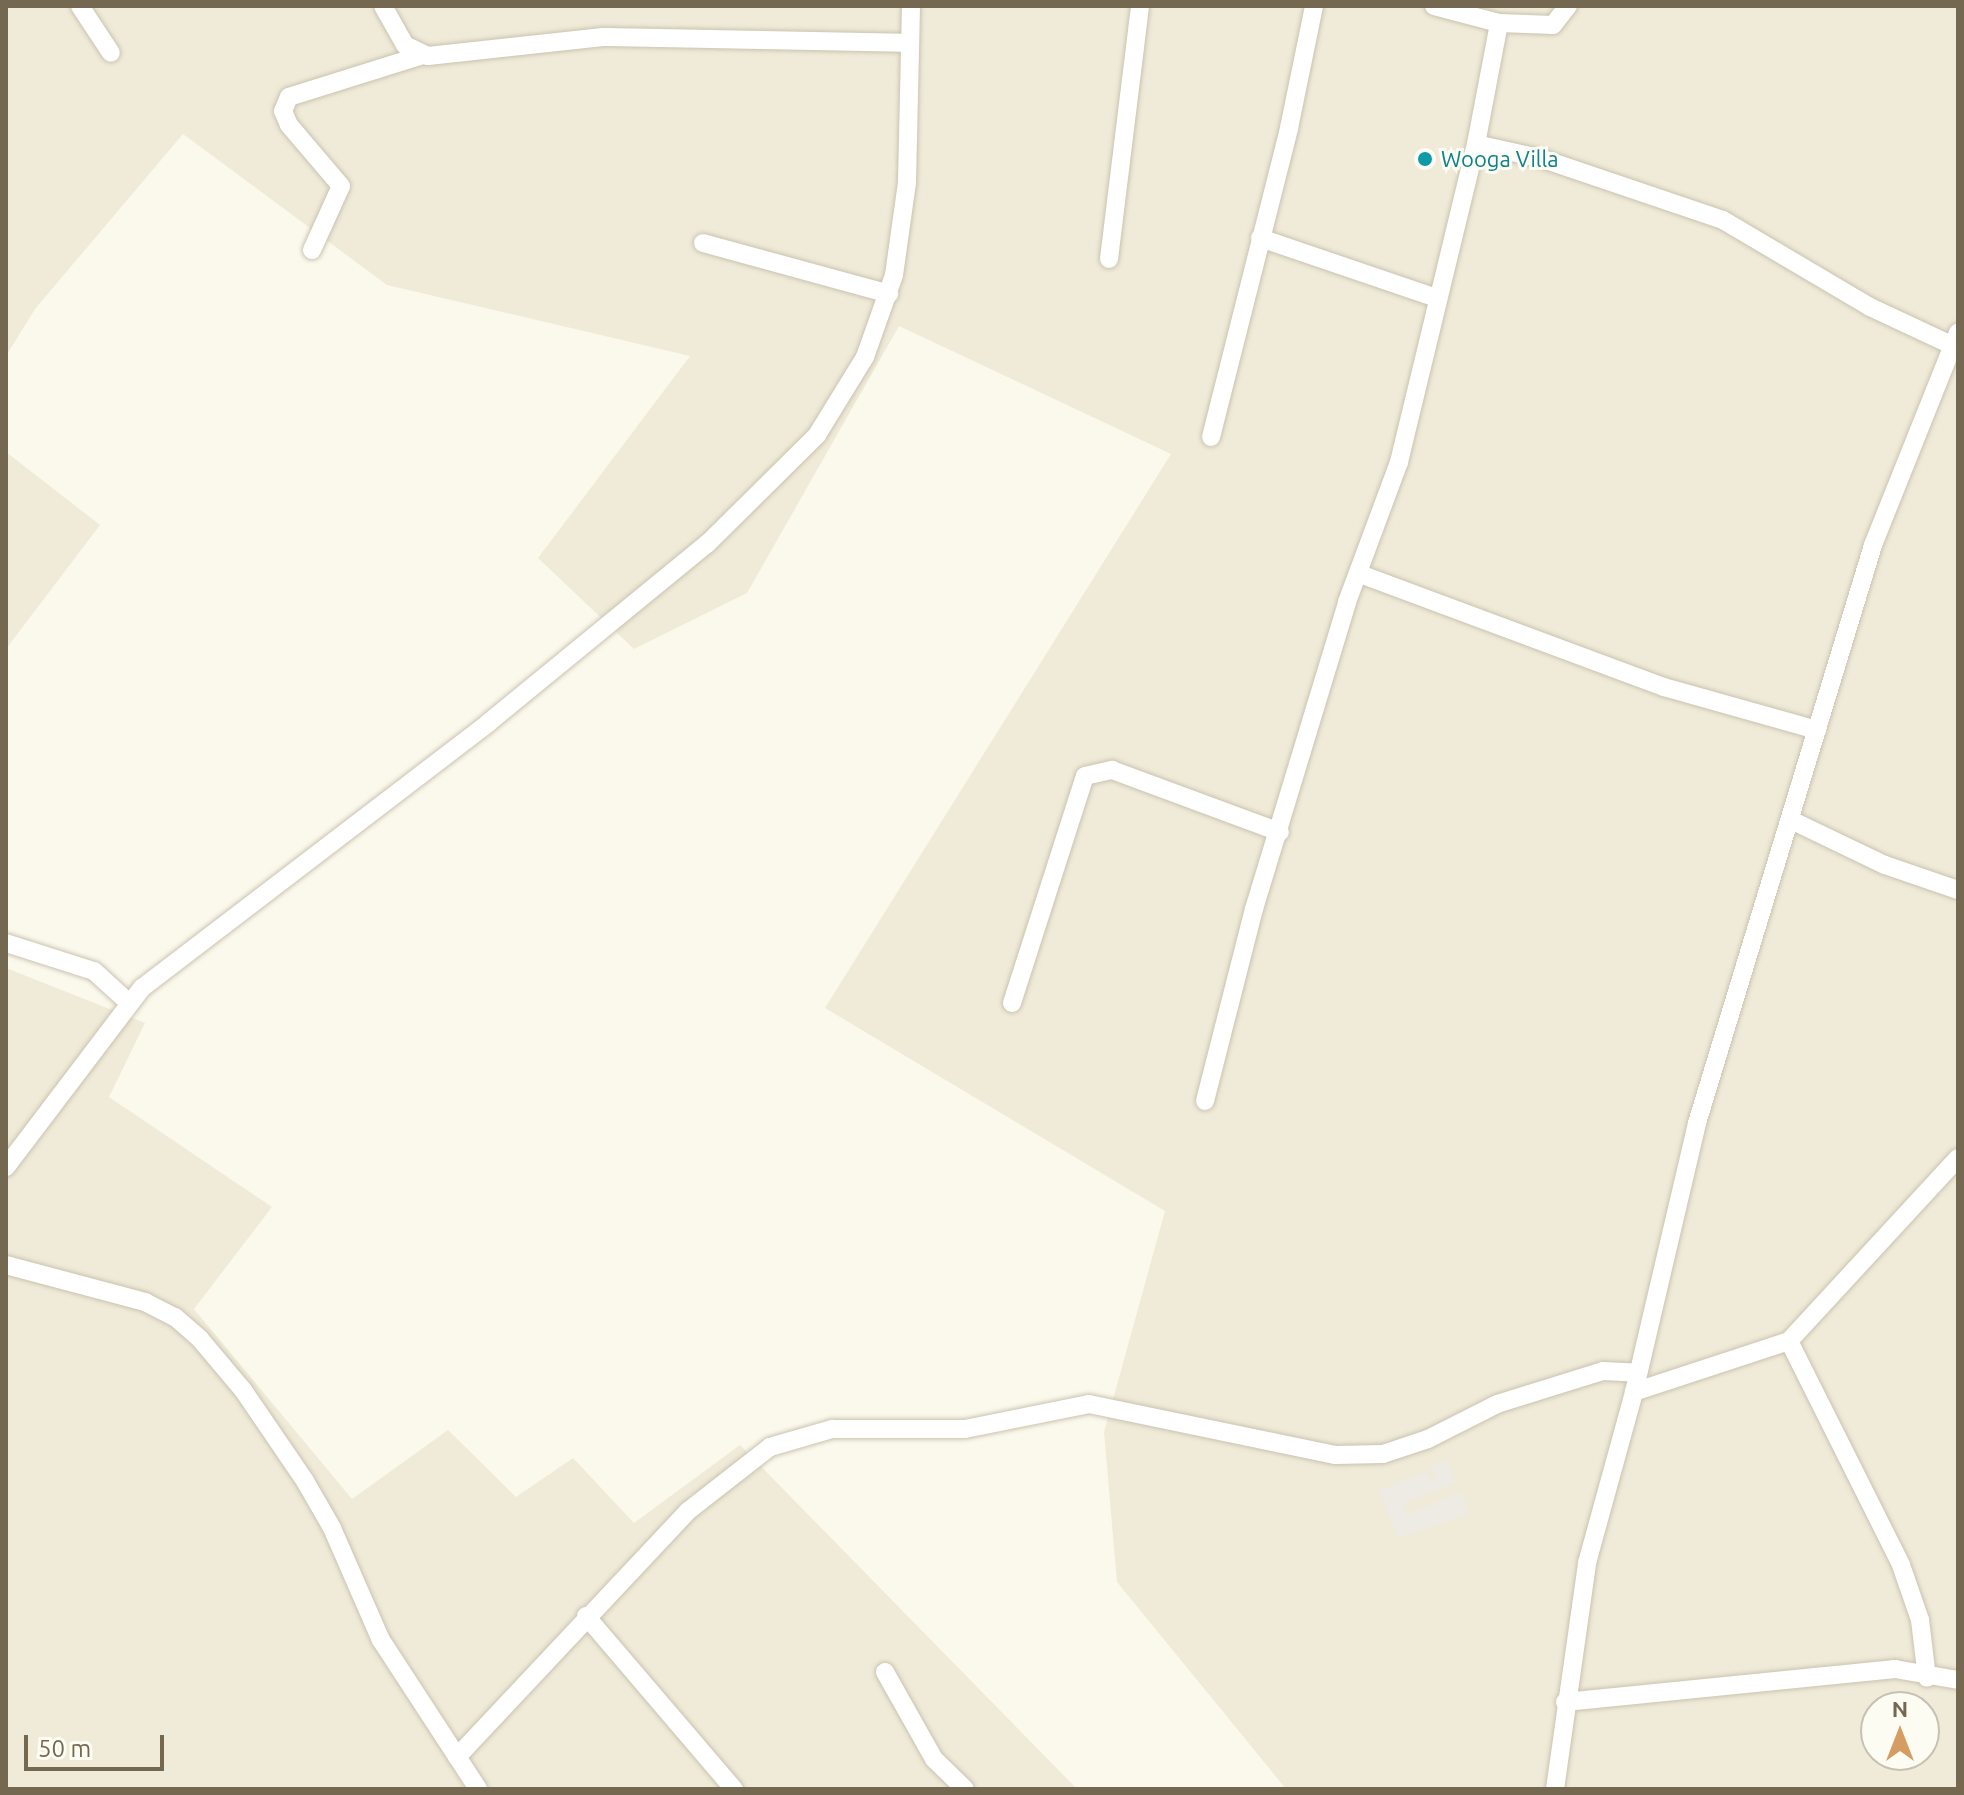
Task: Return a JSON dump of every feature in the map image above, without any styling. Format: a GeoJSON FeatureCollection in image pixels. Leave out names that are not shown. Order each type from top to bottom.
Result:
{"type":"FeatureCollection","features":[{"type":"Feature","properties":{"kind":"street"},"geometry":{"type":"LineString","coordinates":[[80,6],[111,53]]}},
{"type":"Feature","properties":{"kind":"street"},"geometry":{"type":"LineString","coordinates":[[383,6],[405,45],[423,55]]}},
{"type":"Feature","properties":{"kind":"street"},"geometry":{"type":"LineString","coordinates":[[6,1167],[142,988],[488,723],[707,544],[817,435],[865,357],[889,294],[905,214],[911,6]]}},
{"type":"Feature","properties":{"kind":"street"},"geometry":{"type":"LineString","coordinates":[[1109,259],[1140,6]]}},
{"type":"Feature","properties":{"kind":"street"},"geometry":{"type":"LineString","coordinates":[[1211,437],[1314,6]]}},
{"type":"Feature","properties":{"kind":"street"},"geometry":{"type":"LineString","coordinates":[[1434,6],[1499,23],[1553,25],[1568,6]]}},
{"type":"Feature","properties":{"kind":"street"},"geometry":{"type":"LineString","coordinates":[[1205,1101],[1347,602],[1360,574],[1399,462],[1436,298],[1476,144],[1499,23]]}},
{"type":"Feature","properties":{"kind":"street"},"geometry":{"type":"LineString","coordinates":[[312,250],[335,210],[341,186],[289,125],[283,111],[289,97],[423,55],[603,37],[908,43]]}},
{"type":"Feature","properties":{"kind":"street"},"geometry":{"type":"LineString","coordinates":[[1476,144],[1543,159],[1723,220],[1870,307],[1954,338],[1873,545],[1793,821],[1697,1123],[1634,1392],[1587,1563],[1555,1789]]}},
{"type":"Feature","properties":{"kind":"street"},"geometry":{"type":"LineString","coordinates":[[1260,238],[1436,298]]}},
{"type":"Feature","properties":{"kind":"street"},"geometry":{"type":"LineString","coordinates":[[703,243],[889,294]]}},
{"type":"Feature","properties":{"kind":"street"},"geometry":{"type":"LineString","coordinates":[[1360,574],[1664,687],[1817,730]]}},
{"type":"Feature","properties":{"kind":"street"},"geometry":{"type":"LineString","coordinates":[[1012,1003],[1085,776],[1112,770],[1280,832]]}},
{"type":"Feature","properties":{"kind":"street"},"geometry":{"type":"LineString","coordinates":[[1793,821],[1885,865],[1958,890]]}},
{"type":"Feature","properties":{"kind":"street"},"geometry":{"type":"LineString","coordinates":[[6,943],[94,971],[129,1003]]}},
{"type":"Feature","properties":{"kind":"street"},"geometry":{"type":"LineString","coordinates":[[1634,1392],[1789,1341],[1958,1158]]}},
{"type":"Feature","properties":{"kind":"street"},"geometry":{"type":"LineString","coordinates":[[6,1265],[145,1302],[175,1317],[200,1339],[243,1390],[305,1481],[332,1528],[381,1640],[478,1789]]}},
{"type":"Feature","properties":{"kind":"street"},"geometry":{"type":"LineString","coordinates":[[1789,1341],[1901,1565],[1920,1620],[1927,1678]]}},
{"type":"Feature","properties":{"kind":"street"},"geometry":{"type":"LineString","coordinates":[[457,1757],[586,1616],[688,1511],[770,1447],[832,1429],[965,1429],[1089,1404],[1336,1455],[1383,1454],[1543,1390],[1603,1371],[1638,1373]]}},
{"type":"Feature","properties":{"kind":"street"},"geometry":{"type":"LineString","coordinates":[[586,1616],[734,1789]]}},
{"type":"Feature","properties":{"kind":"street"},"geometry":{"type":"LineString","coordinates":[[1565,1702],[1895,1669],[1927,1678],[1958,1680]]}},
{"type":"Feature","properties":{"kind":"street"},"geometry":{"type":"LineString","coordinates":[[885,1672],[934,1759],[965,1789]]}},
{"type":"Feature","properties":{"kind":"shaded area"},"geometry":{"type":"Polygon","coordinates":[[[6,6],[1958,6],[1958,1789],[1286,1789],[1117,1582],[1104,1432],[1165,1211],[825,1008],[1171,454],[899,326],[747,593],[634,649],[538,558],[690,356],[387,285],[183,134],[35,309],[6,356],[6,6]]]}},
{"type":"Feature","properties":{"kind":"shaded area"},"geometry":{"type":"Polygon","coordinates":[[[6,452],[100,525],[6,649],[6,452]]]}},
{"type":"Feature","properties":{"kind":"shaded area"},"geometry":{"type":"Polygon","coordinates":[[[6,968],[145,1023],[109,1097],[272,1207],[194,1309],[352,1499],[448,1430],[516,1497],[573,1458],[634,1523],[740,1445],[1077,1789],[6,1789],[6,968]]]}},
{"type":"Feature","properties":{"kind":"shaded area"},"geometry":{"type":"Polygon","coordinates":[[[1447,1459],[1455,1483],[1401,1504],[1408,1514],[1461,1492],[1469,1514],[1398,1538],[1379,1490],[1427,1472],[1428,1477],[1438,1480],[1430,1466],[1447,1459]]]}},
{"type":"Feature","properties":{"kind":"place","name":"Wooga Villa"},"geometry":{"type":"Point","coordinates":[1425,159]}}]}
